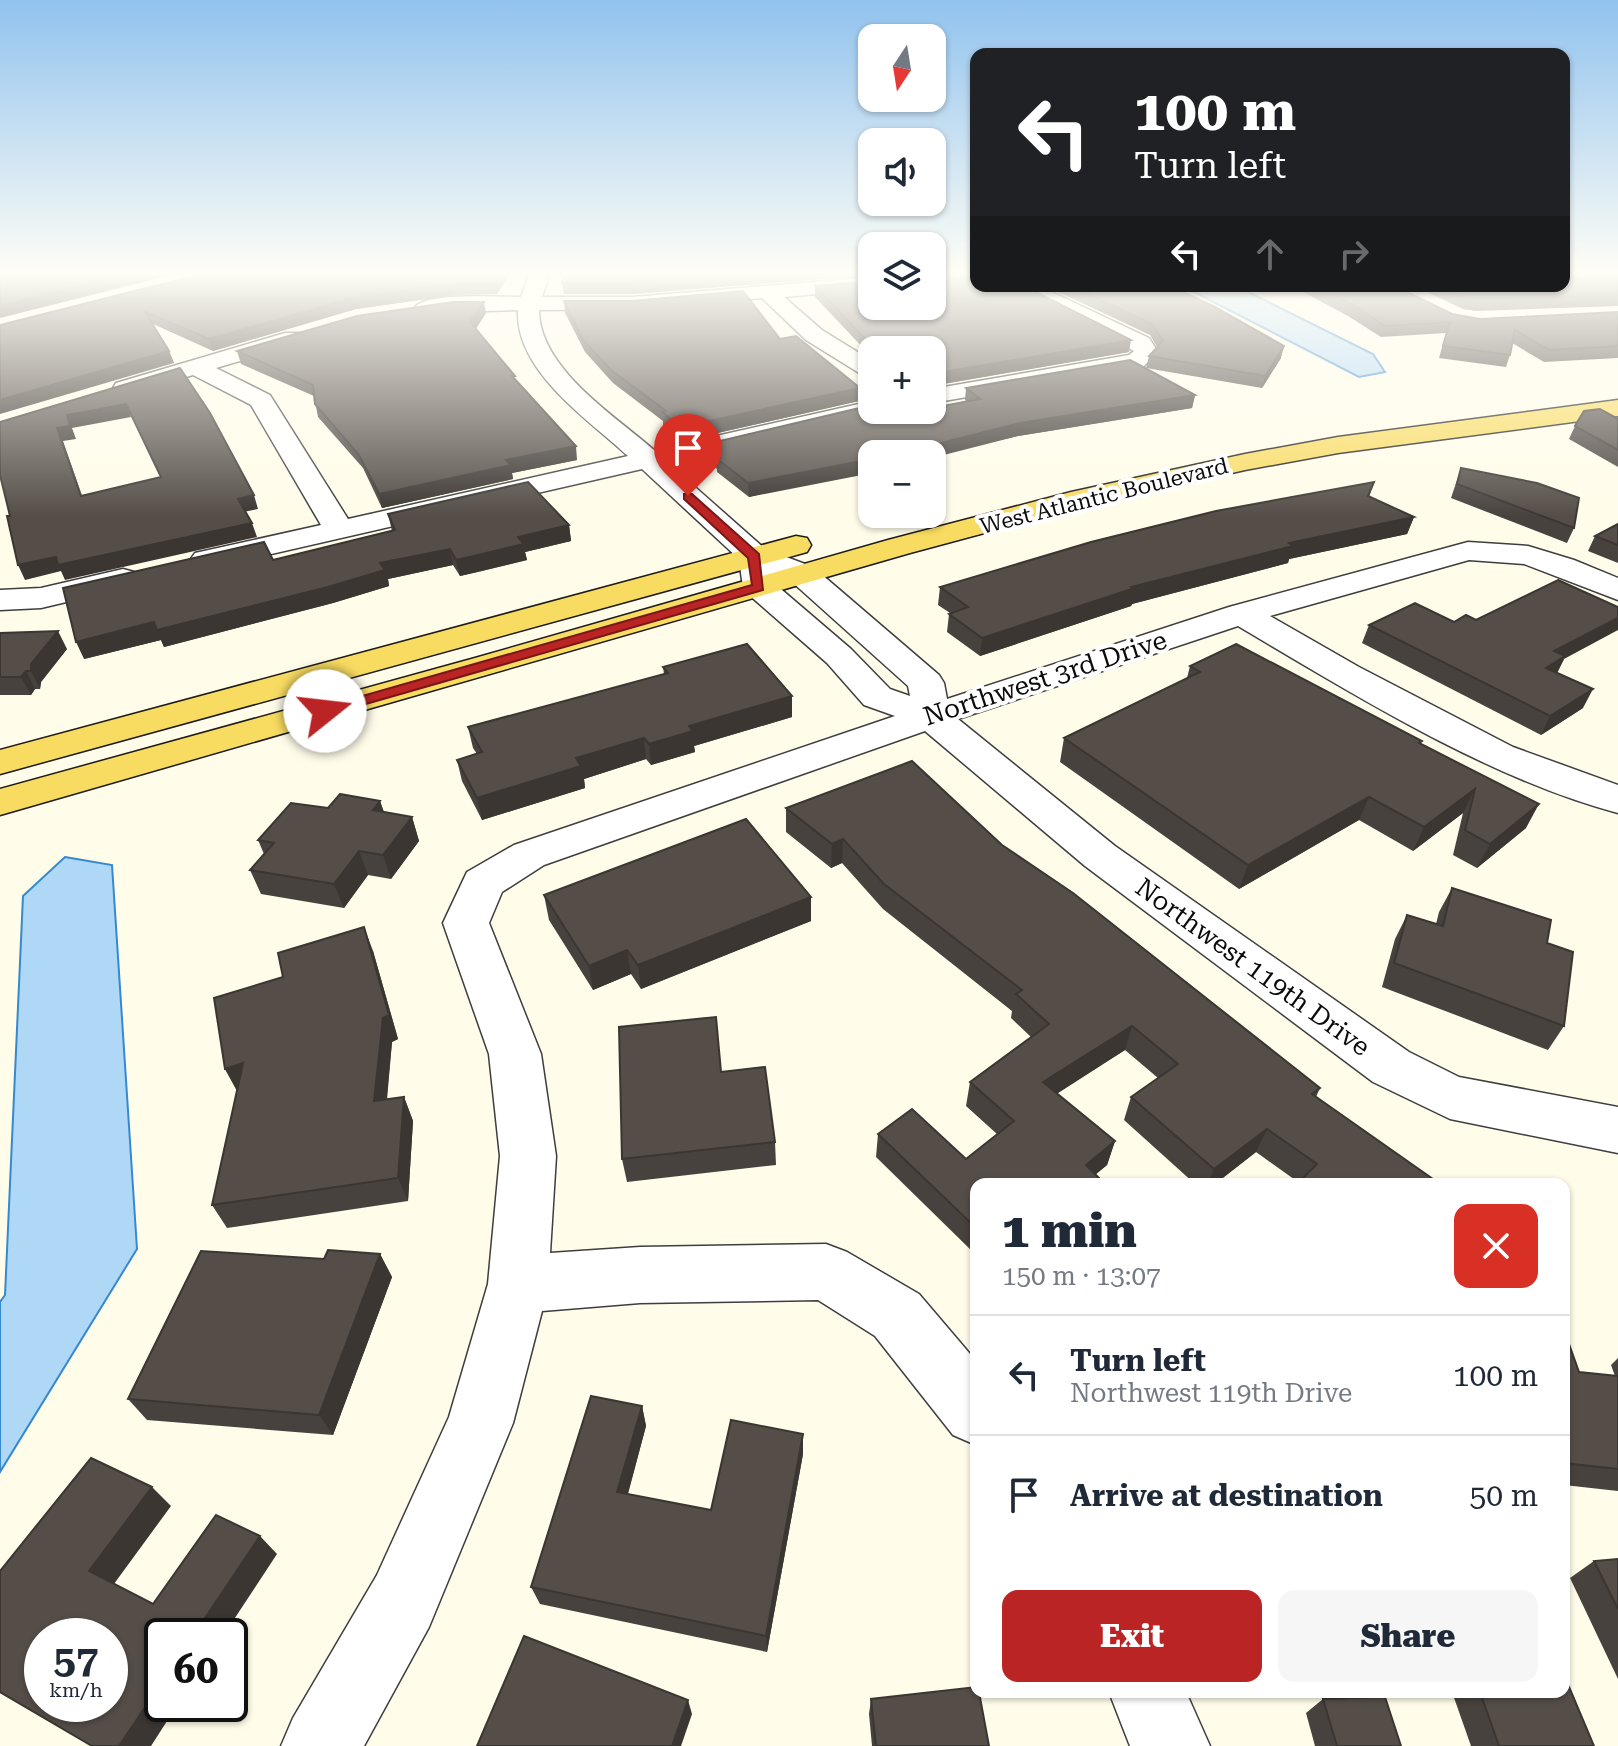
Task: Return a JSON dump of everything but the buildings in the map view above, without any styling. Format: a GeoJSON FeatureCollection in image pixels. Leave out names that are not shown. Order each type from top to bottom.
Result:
{"type":"FeatureCollection","features":[{"type":"Feature","properties":{"kind":"main road","name":"West Atlantic Boulevard"},"geometry":{"type":"LineString","coordinates":[[1045,481],[1215,444],[1345,422],[1471,403],[1618,388]]}},
{"type":"Feature","properties":{"kind":"main road","name":"West Atlantic Boulevard"},"geometry":{"type":"LineString","coordinates":[[802,574],[1035,511],[1244,463],[1515,419],[1618,408]]}},
{"type":"Feature","properties":{"kind":"main road"},"geometry":{"type":"LineString","coordinates":[[0,802],[756,572],[840,533],[859,528]]}},
{"type":"Feature","properties":{"kind":"main road"},"geometry":{"type":"LineString","coordinates":[[0,762],[756,572]]}},
{"type":"Feature","properties":{"kind":"street"},"geometry":{"type":"LineString","coordinates":[[105,394],[240,353]]}},
{"type":"Feature","properties":{"kind":"street","name":"Northwest 119th Drive"},"geometry":{"type":"LineString","coordinates":[[540,353],[549,370],[647,459],[756,572],[783,605],[839,656],[877,697],[931,716],[1100,856],[1391,1067],[1450,1097],[1618,1130]]}},
{"type":"Feature","properties":{"kind":"street"},"geometry":{"type":"LineString","coordinates":[[946,394],[1136,361],[1144,353]]}},
{"type":"Feature","properties":{"kind":"street"},"geometry":{"type":"LineString","coordinates":[[194,367],[261,400],[339,529]]}},
{"type":"Feature","properties":{"kind":"street"},"geometry":{"type":"LineString","coordinates":[[175,567],[858,412]]}},
{"type":"Feature","properties":{"kind":"street","name":"Northwest 3rd Drive"},"geometry":{"type":"LineString","coordinates":[[518,1284],[528,1156],[515,1054],[466,923],[483,883],[529,855],[931,716],[1241,614],[1468,551],[1503,549],[1538,557],[1618,590]]}},
{"type":"Feature","properties":{"kind":"street","name":"Northwest 119th Drive"},"geometry":{"type":"LineString","coordinates":[[756,572],[802,574],[926,683],[931,716]]}},
{"type":"Feature","properties":{"kind":"street"},"geometry":{"type":"LineString","coordinates":[[0,600],[41,598],[145,574]]}},
{"type":"Feature","properties":{"kind":"street"},"geometry":{"type":"LineString","coordinates":[[1241,614],[1346,675],[1499,755],[1618,800]]}},
{"type":"Feature","properties":{"kind":"street"},"geometry":{"type":"LineString","coordinates":[[321,1746],[403,1601],[480,1423],[518,1284],[640,1275],[826,1272],[897,1315],[970,1405]]}},
{"type":"Feature","properties":{"kind":"street"},"geometry":{"type":"LineString","coordinates":[[1150,1698],[1170,1746]]}},
{"type":"Feature","properties":{"kind":"water"},"geometry":{"type":"Polygon","coordinates":[[[1313,353],[1373,354],[1385,372],[1359,377],[1313,353]]]}},
{"type":"Feature","properties":{"kind":"water"},"geometry":{"type":"Polygon","coordinates":[[[65,857],[112,865],[137,1249],[0,1472],[0,1302],[5,1295],[23,896],[65,857]]]}},
{"type":"Feature","properties":{"kind":"route"},"geometry":{"type":"LineString","coordinates":[[325,711],[759,587],[754,556],[688,496]]}}]}
